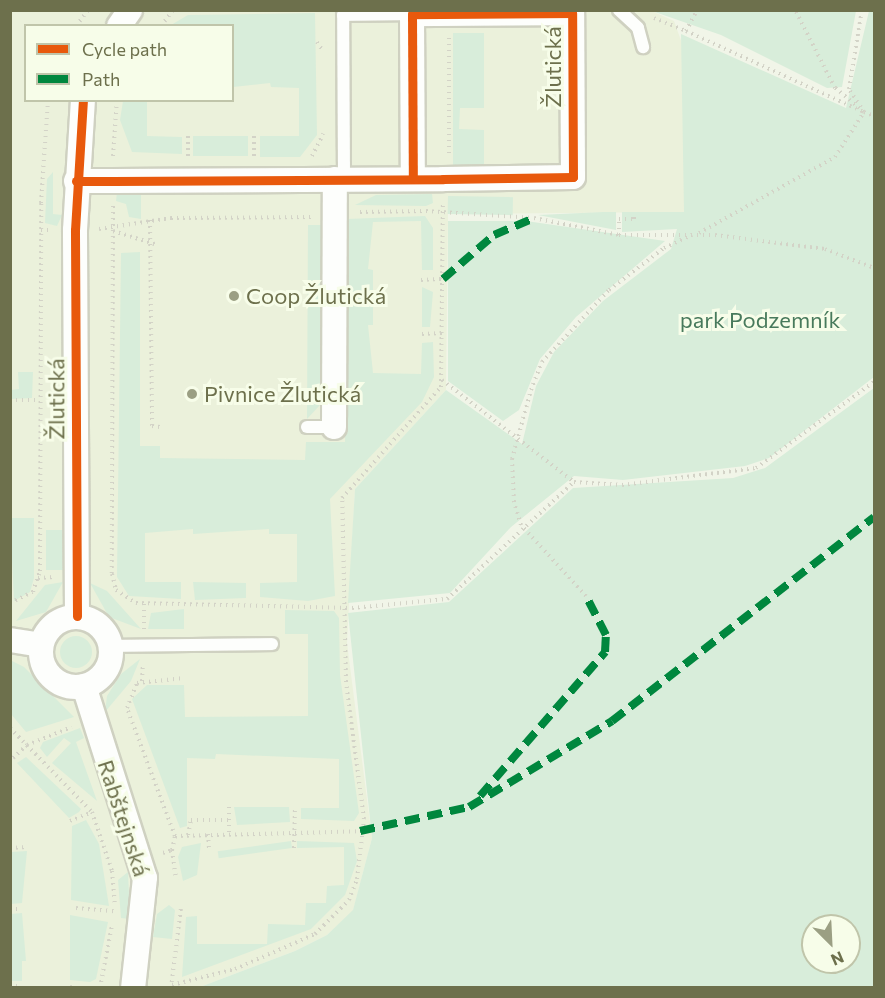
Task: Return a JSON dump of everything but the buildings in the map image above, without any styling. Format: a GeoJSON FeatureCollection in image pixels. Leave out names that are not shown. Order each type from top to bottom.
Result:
{"type":"FeatureCollection","features":[{"type":"Feature","properties":{"kind":"street"},"geometry":{"type":"LineString","coordinates":[[120,24],[130,10]]}},
{"type":"Feature","properties":{"kind":"street","name":"Žlutická"},"geometry":{"type":"LineString","coordinates":[[76,182],[573,177],[575,12],[412,14]]}},
{"type":"Feature","properties":{"kind":"street"},"geometry":{"type":"LineString","coordinates":[[412,14],[413,179]]}},
{"type":"Feature","properties":{"kind":"street","name":"Žlutická"},"geometry":{"type":"LineString","coordinates":[[76,616],[75,230],[76,182],[83,102]]}},
{"type":"Feature","properties":{"kind":"street"},"geometry":{"type":"LineString","coordinates":[[334,427],[335,217],[340,179]]}},
{"type":"Feature","properties":{"kind":"street"},"geometry":{"type":"LineString","coordinates":[[76,616],[99,625],[111,646],[105,671],[84,686],[65,686],[49,675],[41,645],[53,624],[76,616]]}},
{"type":"Feature","properties":{"kind":"street"},"geometry":{"type":"LineString","coordinates":[[10,640],[41,645]]}},
{"type":"Feature","properties":{"kind":"street","name":"Rabštejnská"},"geometry":{"type":"LineString","coordinates":[[84,686],[139,860],[146,894],[133,987]]}},
{"type":"Feature","properties":{"kind":"lane"},"geometry":{"type":"LineString","coordinates":[[620,10],[638,28],[643,47]]}},
{"type":"Feature","properties":{"kind":"lane"},"geometry":{"type":"LineString","coordinates":[[340,179],[343,15],[412,14]]}},
{"type":"Feature","properties":{"kind":"lane"},"geometry":{"type":"LineString","coordinates":[[307,427],[334,427]]}},
{"type":"Feature","properties":{"kind":"lane"},"geometry":{"type":"LineString","coordinates":[[111,646],[272,644]]}},
{"type":"Feature","properties":{"kind":"path"},"geometry":{"type":"LineString","coordinates":[[78,24],[88,10]]}},
{"type":"Feature","properties":{"kind":"path"},"geometry":{"type":"LineString","coordinates":[[162,24],[173,10]]}},
{"type":"Feature","properties":{"kind":"path"},"geometry":{"type":"LineString","coordinates":[[686,31],[697,10]]}},
{"type":"Feature","properties":{"kind":"path"},"geometry":{"type":"LineString","coordinates":[[795,10],[835,88],[864,112]]}},
{"type":"Feature","properties":{"kind":"path"},"geometry":{"type":"LineString","coordinates":[[862,10],[849,89],[864,112]]}},
{"type":"Feature","properties":{"kind":"path"},"geometry":{"type":"LineString","coordinates":[[181,908],[172,986],[244,965],[315,934],[332,920],[357,879],[360,831],[364,819],[345,682],[342,498],[441,387],[443,179],[450,163],[449,14]]}},
{"type":"Feature","properties":{"kind":"path"},"geometry":{"type":"LineString","coordinates":[[650,16],[874,116]]}},
{"type":"Feature","properties":{"kind":"path"},"geometry":{"type":"LineString","coordinates":[[317,42],[324,60]]}},
{"type":"Feature","properties":{"kind":"path"},"geometry":{"type":"LineString","coordinates":[[10,603],[33,592],[40,571],[41,230],[48,102]]}},
{"type":"Feature","properties":{"kind":"path"},"geometry":{"type":"LineString","coordinates":[[117,102],[113,155],[112,574],[116,590],[136,603],[344,606],[447,599],[521,525],[574,482]]}},
{"type":"Feature","properties":{"kind":"path"},"geometry":{"type":"LineString","coordinates":[[586,596],[521,525],[511,479],[518,438],[542,362],[559,341],[620,281],[696,234],[835,157],[864,112]]}},
{"type":"Feature","properties":{"kind":"path"},"geometry":{"type":"LineString","coordinates":[[302,162],[318,148],[325,129]]}},
{"type":"Feature","properties":{"kind":"path"},"geometry":{"type":"LineString","coordinates":[[188,136],[188,156]]}},
{"type":"Feature","properties":{"kind":"path"},"geometry":{"type":"LineString","coordinates":[[254,136],[254,162]]}},
{"type":"Feature","properties":{"kind":"path"},"geometry":{"type":"LineString","coordinates":[[113,155],[120,157]]}},
{"type":"Feature","properties":{"kind":"path"},"geometry":{"type":"LineString","coordinates":[[179,162],[199,162]]}},
{"type":"Feature","properties":{"kind":"path"},"geometry":{"type":"LineString","coordinates":[[243,162],[263,162]]}},
{"type":"Feature","properties":{"kind":"path"},"geometry":{"type":"LineString","coordinates":[[113,231],[150,219],[335,217],[426,211],[443,215],[534,218],[619,235],[696,234],[825,249],[874,268]]}},
{"type":"Feature","properties":{"kind":"path"},"geometry":{"type":"LineString","coordinates":[[619,235],[619,219],[634,219],[634,214]]}},
{"type":"Feature","properties":{"kind":"path"},"geometry":{"type":"LineString","coordinates":[[150,219],[152,426],[160,427]]}},
{"type":"Feature","properties":{"kind":"path"},"geometry":{"type":"LineString","coordinates":[[41,230],[113,231],[158,245]]}},
{"type":"Feature","properties":{"kind":"path"},"geometry":{"type":"LineString","coordinates":[[422,280],[442,279]]}},
{"type":"Feature","properties":{"kind":"path"},"geometry":{"type":"LineString","coordinates":[[422,334],[442,333]]}},
{"type":"Feature","properties":{"kind":"path"},"geometry":{"type":"LineString","coordinates":[[442,380],[574,482],[622,485],[756,468],[874,382]]}},
{"type":"Feature","properties":{"kind":"path"},"geometry":{"type":"LineString","coordinates":[[10,400],[40,400]]}},
{"type":"Feature","properties":{"kind":"path"},"geometry":{"type":"LineString","coordinates":[[176,880],[172,850],[175,836],[127,708],[137,683],[184,678]]}},
{"type":"Feature","properties":{"kind":"path"},"geometry":{"type":"LineString","coordinates":[[10,728],[92,812],[112,872],[114,911],[100,987]]}},
{"type":"Feature","properties":{"kind":"path"},"geometry":{"type":"LineString","coordinates":[[12,756],[27,745]]}},
{"type":"Feature","properties":{"kind":"path"},"geometry":{"type":"LineString","coordinates":[[229,807],[229,833]]}},
{"type":"Feature","properties":{"kind":"path"},"geometry":{"type":"LineString","coordinates":[[294,848],[295,807]]}},
{"type":"Feature","properties":{"kind":"path"},"geometry":{"type":"LineString","coordinates":[[70,821],[92,812]]}},
{"type":"Feature","properties":{"kind":"path"},"geometry":{"type":"LineString","coordinates":[[188,835],[191,820],[229,820]]}},
{"type":"Feature","properties":{"kind":"path"},"geometry":{"type":"LineString","coordinates":[[175,836],[360,831]]}},
{"type":"Feature","properties":{"kind":"path"},"geometry":{"type":"LineString","coordinates":[[208,834],[209,850]]}},
{"type":"Feature","properties":{"kind":"path"},"geometry":{"type":"LineString","coordinates":[[10,848],[27,847]]}},
{"type":"Feature","properties":{"kind":"path"},"geometry":{"type":"LineString","coordinates":[[112,872],[139,860],[172,850]]}},
{"type":"Feature","properties":{"kind":"path"},"geometry":{"type":"LineString","coordinates":[[76,908],[114,911]]}},
{"type":"Feature","properties":{"kind":"path"},"geometry":{"type":"LineString","coordinates":[[10,909],[22,909]]}},
{"type":"Feature","properties":{"kind":"path"},"geometry":{"type":"LineString","coordinates":[[10,986],[22,986]]}},
{"type":"Feature","properties":{"kind":"path"},"geometry":{"type":"LineString","coordinates":[[70,987],[76,987]]}},
{"type":"Feature","properties":{"kind":"shaded area"},"geometry":{"type":"Polygon","coordinates":[[[10,11],[652,11],[674,21],[684,49],[684,212],[448,214],[446,390],[355,489],[347,643],[372,838],[353,911],[327,935],[295,951],[200,987],[11,987],[10,11]]]}},
{"type":"Feature","properties":{"kind":"green space"},"geometry":{"type":"Polygon","coordinates":[[[652,11],[856,11],[842,87],[827,88],[721,35],[652,11]]]}},
{"type":"Feature","properties":{"kind":"green space","name":"park Podzemník"},"geometry":{"type":"Polygon","coordinates":[[[869,11],[874,11],[874,377],[769,458],[745,466],[623,480],[574,476],[511,527],[450,593],[348,603],[355,489],[446,390],[522,444],[536,386],[554,352],[603,301],[671,249],[677,229],[622,232],[622,212],[684,212],[681,34],[846,108],[869,11]]]}},
{"type":"Feature","properties":{"kind":"green space"},"geometry":{"type":"Polygon","coordinates":[[[315,13],[317,135],[300,157],[260,157],[260,136],[299,136],[299,88],[271,87],[270,83],[234,87],[234,24],[173,24],[188,15],[315,13]]]}},
{"type":"Feature","properties":{"kind":"green space"},"geometry":{"type":"Polygon","coordinates":[[[453,33],[484,33],[484,108],[460,108],[459,129],[484,130],[484,165],[453,166],[453,33]]]}},
{"type":"Feature","properties":{"kind":"green space"},"geometry":{"type":"Polygon","coordinates":[[[123,102],[147,102],[147,136],[182,137],[182,154],[132,152],[120,120],[123,102]]]}},
{"type":"Feature","properties":{"kind":"green space"},"geometry":{"type":"Polygon","coordinates":[[[193,136],[248,136],[248,156],[193,156],[193,136]]]}},
{"type":"Feature","properties":{"kind":"green space"},"geometry":{"type":"Polygon","coordinates":[[[53,172],[53,214],[62,215],[57,226],[45,223],[47,179],[53,172]]]}},
{"type":"Feature","properties":{"kind":"green space"},"geometry":{"type":"Polygon","coordinates":[[[117,192],[141,192],[141,219],[129,217],[126,204],[116,201],[117,192]]]}},
{"type":"Feature","properties":{"kind":"green space"},"geometry":{"type":"Polygon","coordinates":[[[432,194],[433,203],[426,206],[355,205],[376,195],[432,194]]]}},
{"type":"Feature","properties":{"kind":"green space"},"geometry":{"type":"Polygon","coordinates":[[[448,196],[513,197],[513,215],[448,214],[448,196]]]}},
{"type":"Feature","properties":{"kind":"green space"},"geometry":{"type":"Polygon","coordinates":[[[616,212],[616,230],[538,215],[616,212]]]}},
{"type":"Feature","properties":{"kind":"green space"},"geometry":{"type":"Polygon","coordinates":[[[425,216],[433,228],[433,270],[422,270],[421,221],[373,222],[368,269],[373,270],[373,325],[368,325],[373,373],[421,374],[422,343],[433,342],[434,377],[422,402],[330,499],[335,596],[308,601],[260,597],[260,583],[297,582],[297,534],[269,534],[269,529],[193,534],[193,529],[145,533],[145,582],[181,582],[181,599],[129,596],[117,577],[121,253],[140,252],[140,446],[160,446],[160,458],[305,460],[306,442],[345,442],[347,219],[425,216]]]}},
{"type":"Feature","properties":{"kind":"green space"},"geometry":{"type":"Polygon","coordinates":[[[448,221],[526,221],[665,241],[576,317],[540,359],[519,410],[503,421],[448,381],[448,221]]]}},
{"type":"Feature","properties":{"kind":"green space"},"geometry":{"type":"Polygon","coordinates":[[[308,225],[321,225],[321,382],[320,405],[307,419],[308,225]]]}},
{"type":"Feature","properties":{"kind":"green space"},"geometry":{"type":"Polygon","coordinates":[[[422,287],[433,292],[430,327],[422,327],[422,287]]]}},
{"type":"Feature","properties":{"kind":"green space"},"geometry":{"type":"Polygon","coordinates":[[[18,372],[33,372],[32,398],[11,399],[11,390],[19,389],[18,372]]]}},
{"type":"Feature","properties":{"kind":"green space"},"geometry":{"type":"Polygon","coordinates":[[[874,388],[874,987],[200,987],[295,951],[327,935],[353,910],[372,838],[348,613],[449,602],[573,488],[733,478],[765,468],[874,388]]]}},
{"type":"Feature","properties":{"kind":"green space"},"geometry":{"type":"Polygon","coordinates":[[[10,518],[34,518],[34,578],[30,592],[14,601],[10,518]]]}},
{"type":"Feature","properties":{"kind":"green space"},"geometry":{"type":"Polygon","coordinates":[[[46,530],[64,530],[64,570],[46,570],[46,530]]]}},
{"type":"Feature","properties":{"kind":"green space"},"geometry":{"type":"Polygon","coordinates":[[[63,582],[46,612],[16,621],[45,585],[63,582]]]}},
{"type":"Feature","properties":{"kind":"green space"},"geometry":{"type":"Polygon","coordinates":[[[193,582],[246,583],[246,598],[195,600],[193,582]]]}},
{"type":"Feature","properties":{"kind":"green space"},"geometry":{"type":"Polygon","coordinates":[[[90,583],[107,591],[141,629],[109,617],[90,583]]]}},
{"type":"Feature","properties":{"kind":"green space"},"geometry":{"type":"Polygon","coordinates":[[[184,609],[184,629],[148,629],[151,613],[184,609]]]}},
{"type":"Feature","properties":{"kind":"green space"},"geometry":{"type":"Polygon","coordinates":[[[285,610],[334,611],[339,618],[340,675],[359,813],[354,821],[301,819],[301,808],[339,808],[339,759],[216,754],[215,759],[187,758],[187,826],[180,828],[132,699],[147,685],[184,685],[185,717],[308,716],[308,634],[285,634],[285,610]]]}},
{"type":"Feature","properties":{"kind":"green space"},"geometry":{"type":"Polygon","coordinates":[[[76,636],[88,640],[92,652],[88,664],[76,668],[64,664],[60,652],[64,640],[76,636]]]}},
{"type":"Feature","properties":{"kind":"green space"},"geometry":{"type":"Polygon","coordinates":[[[140,659],[131,681],[105,712],[107,696],[121,674],[140,659]]]}},
{"type":"Feature","properties":{"kind":"green space"},"geometry":{"type":"Polygon","coordinates":[[[10,660],[24,667],[74,717],[26,732],[11,714],[10,660]]]}},
{"type":"Feature","properties":{"kind":"green space"},"geometry":{"type":"Polygon","coordinates":[[[80,728],[84,738],[76,742],[97,801],[52,763],[71,743],[64,738],[47,757],[40,748],[43,742],[80,728]]]}},
{"type":"Feature","properties":{"kind":"green space"},"geometry":{"type":"Polygon","coordinates":[[[26,757],[81,809],[79,812],[69,818],[17,763],[26,757]]]}},
{"type":"Feature","properties":{"kind":"green space"},"geometry":{"type":"Polygon","coordinates":[[[234,807],[289,807],[290,822],[237,825],[234,807]]]}},
{"type":"Feature","properties":{"kind":"green space"},"geometry":{"type":"Polygon","coordinates":[[[86,820],[99,844],[109,906],[71,900],[72,826],[86,820]]]}},
{"type":"Feature","properties":{"kind":"green space"},"geometry":{"type":"Polygon","coordinates":[[[291,841],[292,848],[219,858],[218,851],[291,841]]]}},
{"type":"Feature","properties":{"kind":"green space"},"geometry":{"type":"Polygon","coordinates":[[[297,841],[354,843],[357,861],[345,895],[311,929],[182,977],[186,917],[197,916],[197,944],[267,944],[268,924],[305,925],[306,903],[326,903],[327,886],[344,885],[344,847],[297,848],[297,841]]]}},
{"type":"Feature","properties":{"kind":"green space"},"geometry":{"type":"Polygon","coordinates":[[[201,843],[197,875],[183,881],[178,857],[182,847],[201,843]]]}},
{"type":"Feature","properties":{"kind":"green space"},"geometry":{"type":"Polygon","coordinates":[[[27,851],[22,903],[11,904],[11,852],[27,851]]]}},
{"type":"Feature","properties":{"kind":"green space"},"geometry":{"type":"Polygon","coordinates":[[[128,872],[130,919],[121,918],[118,880],[128,872]]]}},
{"type":"Feature","properties":{"kind":"green space"},"geometry":{"type":"Polygon","coordinates":[[[169,905],[175,910],[172,939],[153,937],[157,914],[169,905]]]}},
{"type":"Feature","properties":{"kind":"green space"},"geometry":{"type":"Polygon","coordinates":[[[22,913],[26,961],[22,961],[22,981],[11,981],[11,914],[22,913]]]}},
{"type":"Feature","properties":{"kind":"green space"},"geometry":{"type":"Polygon","coordinates":[[[70,915],[108,922],[96,979],[90,982],[70,980],[70,915]]]}},
{"type":"Feature","properties":{"kind":"marked path"},"geometry":{"type":"LineString","coordinates":[[443,279],[494,235],[534,218]]}},
{"type":"Feature","properties":{"kind":"marked path"},"geometry":{"type":"LineString","coordinates":[[360,831],[469,807],[612,721],[874,517]]}},
{"type":"Feature","properties":{"kind":"marked path"},"geometry":{"type":"LineString","coordinates":[[480,796],[605,652],[606,635],[586,596]]}},
{"type":"Feature","properties":{"kind":"cycle path"},"geometry":{"type":"LineString","coordinates":[[76,181],[443,179],[573,177],[572,13],[412,14],[413,179]]}},
{"type":"Feature","properties":{"kind":"cycle path"},"geometry":{"type":"LineString","coordinates":[[77,616],[75,230],[83,102]]}},
{"type":"Feature","properties":{"kind":"place","name":"Coop Žlutická"},"geometry":{"type":"Point","coordinates":[234,296]}},
{"type":"Feature","properties":{"kind":"place","name":"Pivnice Žlutická"},"geometry":{"type":"Point","coordinates":[192,394]}}]}
